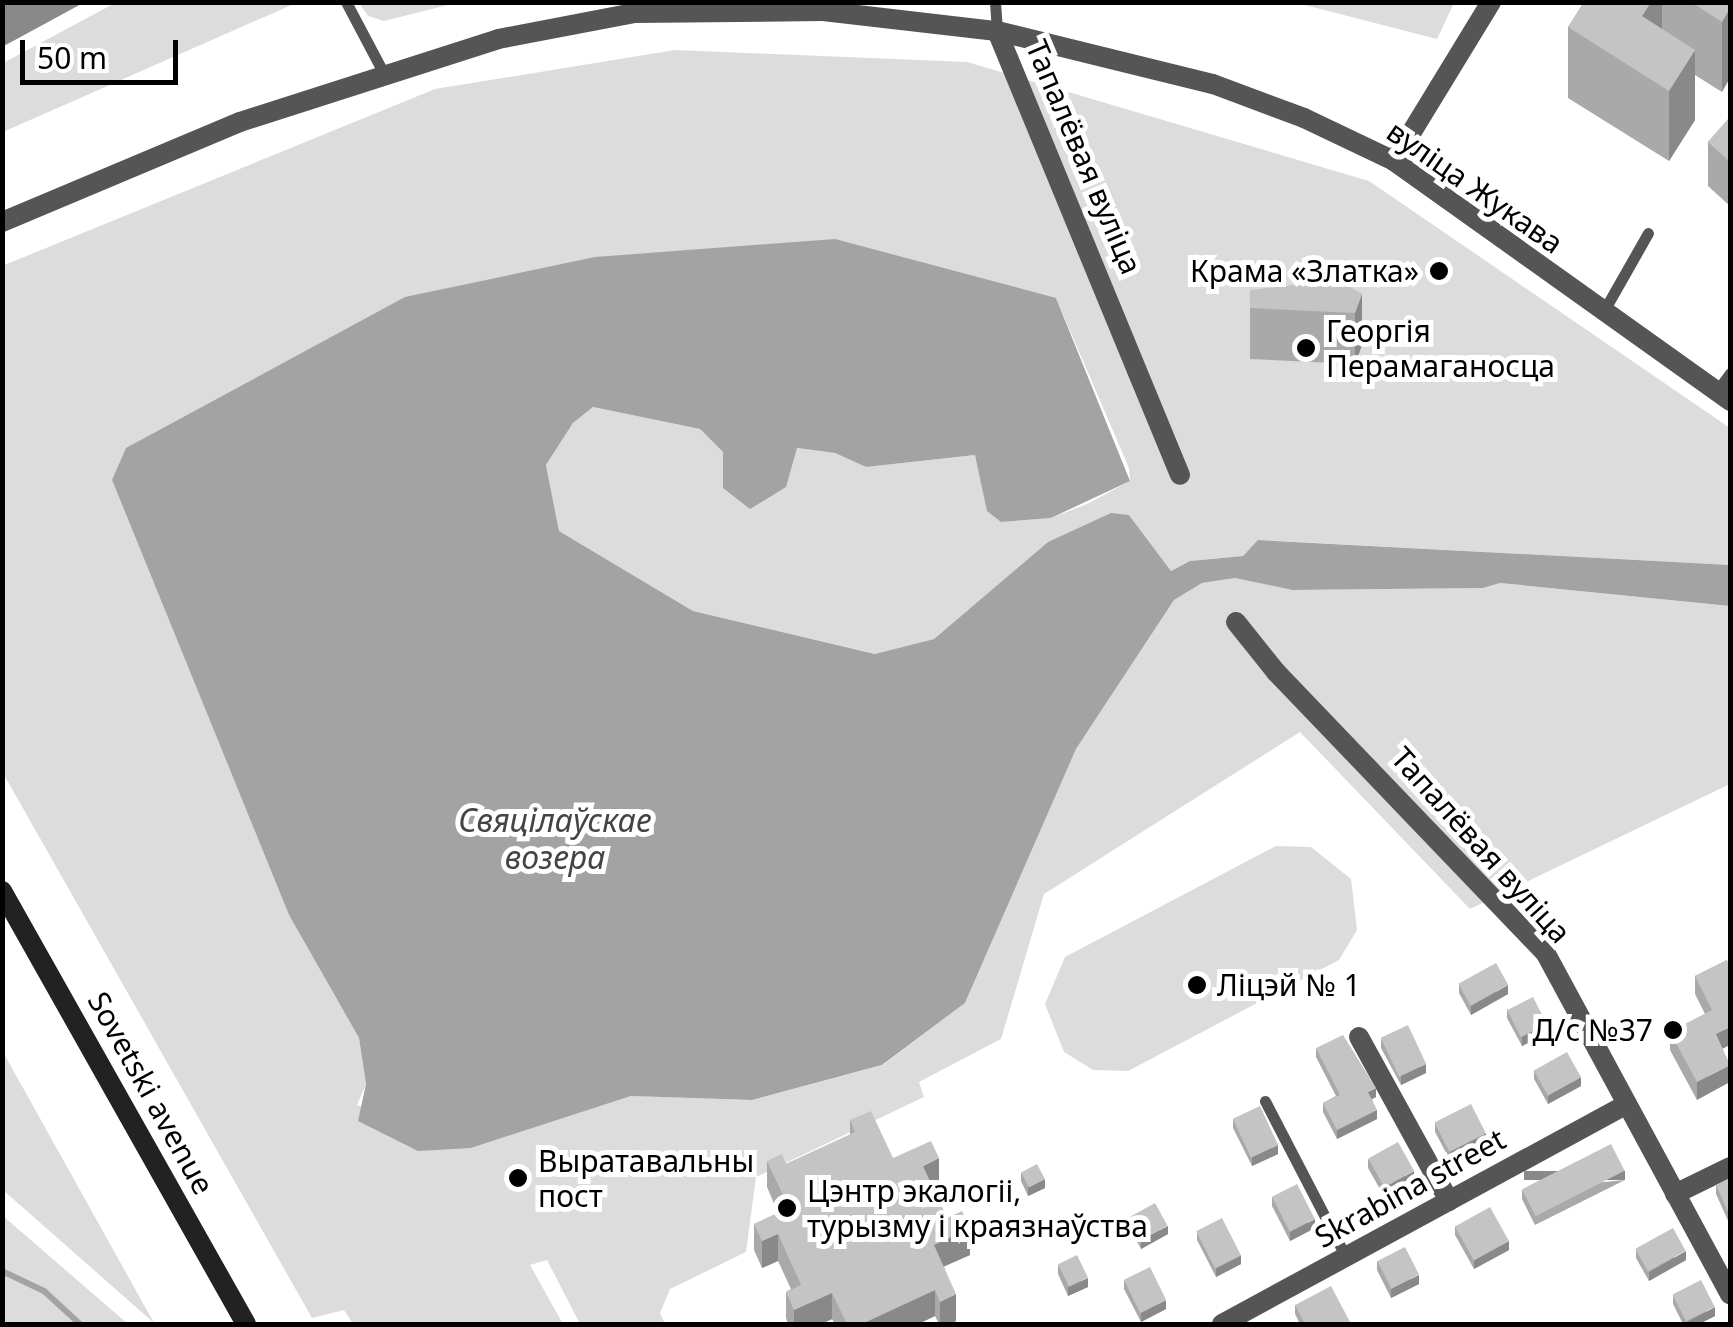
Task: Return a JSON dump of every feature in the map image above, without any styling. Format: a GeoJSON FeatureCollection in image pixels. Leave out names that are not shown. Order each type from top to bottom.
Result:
{"type":"FeatureCollection","features":[{"type":"Feature","properties":{"kind":"main road","name":"Sovetski avenue"},"geometry":{"type":"LineString","coordinates":[[2,891],[246,1324]]}},
{"type":"Feature","properties":{"kind":"street"},"geometry":{"type":"LineString","coordinates":[[1394,161],[1491,2]]}},
{"type":"Feature","properties":{"kind":"street","name":"вуліца Жукава"},"geometry":{"type":"LineString","coordinates":[[2,222],[240,122],[382,72],[498,38],[634,13],[823,11],[997,31],[1213,84],[1394,161],[1602,314],[1724,396]]}},
{"type":"Feature","properties":{"kind":"street","name":"Тапалёвая вуліца"},"geometry":{"type":"LineString","coordinates":[[997,31],[1180,475]]}},
{"type":"Feature","properties":{"kind":"street","name":"Тапалёвая вуліца"},"geometry":{"type":"LineString","coordinates":[[1236,622],[1276,672],[1546,954],[1730,1294]]}},
{"type":"Feature","properties":{"kind":"street"},"geometry":{"type":"LineString","coordinates":[[1359,1037],[1450,1201]]}},
{"type":"Feature","properties":{"kind":"street","name":"Skrabina street"},"geometry":{"type":"LineString","coordinates":[[1222,1324],[1626,1105]]}},
{"type":"Feature","properties":{"kind":"street"},"geometry":{"type":"LineString","coordinates":[[1675,1194],[1730,1167]]}},
{"type":"Feature","properties":{"kind":"lane"},"geometry":{"type":"LineString","coordinates":[[346,2],[382,72]]}},
{"type":"Feature","properties":{"kind":"lane"},"geometry":{"type":"LineString","coordinates":[[995,2],[997,31]]}},
{"type":"Feature","properties":{"kind":"lane"},"geometry":{"type":"LineString","coordinates":[[1602,314],[1648,233]]}},
{"type":"Feature","properties":{"kind":"lane"},"geometry":{"type":"LineString","coordinates":[[1724,396],[1730,374]]}},
{"type":"Feature","properties":{"kind":"lane"},"geometry":{"type":"LineString","coordinates":[[1264,1101],[1346,1257]]}},
{"type":"Feature","properties":{"kind":"shaded area"},"geometry":{"type":"Polygon","coordinates":[[[117,2],[296,3],[3,132],[3,63],[117,2]]]}},
{"type":"Feature","properties":{"kind":"shaded area"},"geometry":{"type":"Polygon","coordinates":[[[1454,2],[1437,39],[1297,3],[1454,2]]]}},
{"type":"Feature","properties":{"kind":"shaded area"},"geometry":{"type":"Polygon","coordinates":[[[359,3],[456,3],[384,21],[368,16],[359,3]]]}},
{"type":"Feature","properties":{"kind":"shaded area"},"geometry":{"type":"Polygon","coordinates":[[[675,50],[967,62],[1369,181],[1730,428],[1730,565],[1259,540],[1243,556],[1190,561],[1171,571],[1129,515],[1048,542],[934,639],[876,654],[693,611],[559,531],[546,465],[573,423],[593,407],[700,429],[723,452],[723,488],[796,448],[835,453],[866,467],[975,455],[1001,522],[1051,518],[1087,504],[1130,481],[1129,468],[1056,298],[112,480],[289,915],[359,1038],[366,1084],[357,1105],[471,1148],[631,1096],[752,1100],[883,1065],[965,1003],[1076,749],[1174,600],[1202,583],[1235,578],[1292,590],[1483,588],[1500,583],[1730,606],[1730,784],[1470,909],[1300,732],[1044,894],[1001,1039],[919,1082],[924,1097],[756,1177],[746,1252],[670,1289],[660,1313],[665,1324],[580,1324],[547,1260],[530,1265],[563,1324],[353,1324],[344,1310],[312,1318],[3,773],[2,266],[435,89],[675,50]]]}},
{"type":"Feature","properties":{"kind":"shaded area"},"geometry":{"type":"Polygon","coordinates":[[[1276,846],[1311,847],[1351,879],[1357,930],[1339,960],[1128,1071],[1093,1070],[1064,1052],[1045,1004],[1065,957],[1276,846]]]}},
{"type":"Feature","properties":{"kind":"shaded area"},"geometry":{"type":"Polygon","coordinates":[[[3,1052],[154,1323],[3,1190],[3,1052]]]}},
{"type":"Feature","properties":{"kind":"shaded area"},"geometry":{"type":"Polygon","coordinates":[[[3,1216],[128,1324],[3,1324],[3,1216]]]}},
{"type":"Feature","properties":{"kind":"water","name":"Свяцілаўскае возера"},"geometry":{"type":"Polygon","coordinates":[[[835,239],[1056,298],[1130,481],[1051,518],[1001,522],[987,511],[975,455],[866,467],[835,453],[797,448],[786,487],[750,509],[723,488],[723,452],[700,429],[593,407],[573,423],[546,465],[559,531],[693,611],[875,654],[934,639],[1048,542],[1111,513],[1129,515],[1171,571],[1190,561],[1243,556],[1258,540],[1730,565],[1730,606],[1500,583],[1483,588],[1292,590],[1235,578],[1202,583],[1174,600],[1076,749],[965,1003],[882,1065],[752,1100],[631,1096],[471,1148],[418,1151],[358,1121],[366,1084],[359,1038],[289,915],[112,480],[126,448],[405,297],[595,257],[835,239]]]}},
{"type":"Feature","properties":{"kind":"building"},"geometry":{"type":"Polygon","coordinates":[[[1584,2],[1651,2],[1642,16],[1695,50],[1669,91],[1568,27],[1584,2]]]}},
{"type":"Feature","properties":{"kind":"building"},"geometry":{"type":"Polygon","coordinates":[[[1691,2],[1730,2],[1730,8],[1722,22],[1691,2]]]}},
{"type":"Feature","properties":{"kind":"building"},"geometry":{"type":"Polygon","coordinates":[[[1730,117],[1730,162],[1708,142],[1730,117]]]}},
{"type":"Feature","properties":{"kind":"building"},"geometry":{"type":"Polygon","coordinates":[[[1339,280],[1362,294],[1355,313],[1250,308],[1250,290],[1339,280]]]}},
{"type":"Feature","properties":{"kind":"building"},"geometry":{"type":"Polygon","coordinates":[[[1727,960],[1730,1027],[1716,1034],[1730,1065],[1697,1082],[1670,1032],[1712,1010],[1695,976],[1727,960]]]}},
{"type":"Feature","properties":{"kind":"building"},"geometry":{"type":"Polygon","coordinates":[[[1496,963],[1508,985],[1471,1006],[1458,984],[1496,963]]]}},
{"type":"Feature","properties":{"kind":"building"},"geometry":{"type":"Polygon","coordinates":[[[1533,997],[1547,1024],[1521,1037],[1507,1010],[1533,997]]]}},
{"type":"Feature","properties":{"kind":"building"},"geometry":{"type":"Polygon","coordinates":[[[1408,1025],[1426,1064],[1399,1077],[1381,1038],[1408,1025]]]}},
{"type":"Feature","properties":{"kind":"building"},"geometry":{"type":"Polygon","coordinates":[[[1343,1035],[1376,1088],[1368,1092],[1377,1110],[1337,1130],[1323,1103],[1340,1095],[1316,1048],[1343,1035]]]}},
{"type":"Feature","properties":{"kind":"building"},"geometry":{"type":"Polygon","coordinates":[[[1567,1052],[1581,1077],[1548,1096],[1534,1070],[1567,1052]]]}},
{"type":"Feature","properties":{"kind":"building"},"geometry":{"type":"Polygon","coordinates":[[[1471,1104],[1486,1133],[1449,1152],[1434,1123],[1471,1104]]]}},
{"type":"Feature","properties":{"kind":"building"},"geometry":{"type":"Polygon","coordinates":[[[1260,1106],[1278,1145],[1251,1158],[1233,1119],[1260,1106]]]}},
{"type":"Feature","properties":{"kind":"building"},"geometry":{"type":"Polygon","coordinates":[[[871,1111],[893,1158],[931,1141],[939,1158],[923,1166],[947,1218],[962,1211],[970,1228],[934,1245],[956,1294],[940,1302],[935,1290],[867,1324],[847,1324],[832,1293],[794,1310],[786,1292],[801,1285],[778,1234],[762,1241],[754,1224],[789,1208],[767,1161],[782,1154],[786,1164],[855,1132],[850,1120],[871,1111]]]}},
{"type":"Feature","properties":{"kind":"building"},"geometry":{"type":"Polygon","coordinates":[[[1398,1142],[1414,1171],[1384,1187],[1368,1158],[1398,1142]]]}},
{"type":"Feature","properties":{"kind":"building"},"geometry":{"type":"Polygon","coordinates":[[[1611,1144],[1625,1171],[1536,1216],[1522,1189],[1611,1144]]]}},
{"type":"Feature","properties":{"kind":"building"},"geometry":{"type":"Polygon","coordinates":[[[1037,1164],[1045,1179],[1029,1187],[1021,1172],[1037,1164]]]}},
{"type":"Feature","properties":{"kind":"building"},"geometry":{"type":"Polygon","coordinates":[[[1730,1178],[1730,1216],[1716,1185],[1730,1178]]]}},
{"type":"Feature","properties":{"kind":"building"},"geometry":{"type":"Polygon","coordinates":[[[1297,1184],[1315,1219],[1290,1231],[1272,1197],[1297,1184]]]}},
{"type":"Feature","properties":{"kind":"building"},"geometry":{"type":"Polygon","coordinates":[[[1155,1203],[1168,1226],[1141,1240],[1129,1218],[1155,1203]]]}},
{"type":"Feature","properties":{"kind":"building"},"geometry":{"type":"Polygon","coordinates":[[[1490,1207],[1509,1241],[1474,1261],[1455,1226],[1490,1207]]]}},
{"type":"Feature","properties":{"kind":"building"},"geometry":{"type":"Polygon","coordinates":[[[1222,1218],[1241,1255],[1215,1269],[1196,1231],[1222,1218]]]}},
{"type":"Feature","properties":{"kind":"building"},"geometry":{"type":"Polygon","coordinates":[[[1673,1228],[1686,1251],[1648,1272],[1635,1249],[1673,1228]]]}},
{"type":"Feature","properties":{"kind":"building"},"geometry":{"type":"Polygon","coordinates":[[[1405,1247],[1419,1275],[1391,1289],[1377,1261],[1405,1247]]]}},
{"type":"Feature","properties":{"kind":"building"},"geometry":{"type":"Polygon","coordinates":[[[1077,1255],[1088,1277],[1069,1287],[1058,1264],[1077,1255]]]}},
{"type":"Feature","properties":{"kind":"building"},"geometry":{"type":"Polygon","coordinates":[[[1150,1267],[1166,1300],[1140,1313],[1124,1280],[1150,1267]]]}},
{"type":"Feature","properties":{"kind":"building"},"geometry":{"type":"Polygon","coordinates":[[[1701,1280],[1715,1307],[1686,1321],[1672,1295],[1701,1280]]]}},
{"type":"Feature","properties":{"kind":"building"},"geometry":{"type":"Polygon","coordinates":[[[1331,1286],[1350,1322],[1305,1324],[1295,1305],[1331,1286]]]}},
{"type":"Feature","properties":{"kind":"waterway"},"geometry":{"type":"LineString","coordinates":[[2,1271],[44,1291],[80,1324]]}},
{"type":"Feature","properties":{"kind":"place","name":"Крама «Златка»"},"geometry":{"type":"Point","coordinates":[1439,271]}},
{"type":"Feature","properties":{"kind":"place","name":"Георгія Перамаганосца"},"geometry":{"type":"Point","coordinates":[1306,348]}},
{"type":"Feature","properties":{"kind":"place","name":"Ліцэй № 1"},"geometry":{"type":"Point","coordinates":[1197,985]}},
{"type":"Feature","properties":{"kind":"place","name":"Д/с №37"},"geometry":{"type":"Point","coordinates":[1673,1030]}},
{"type":"Feature","properties":{"kind":"place","name":"Выратавальны пост"},"geometry":{"type":"Point","coordinates":[518,1178]}},
{"type":"Feature","properties":{"kind":"place","name":"Цэнтр экалогіі, турызму і краязнаўства"},"geometry":{"type":"Point","coordinates":[787,1208]}}]}
